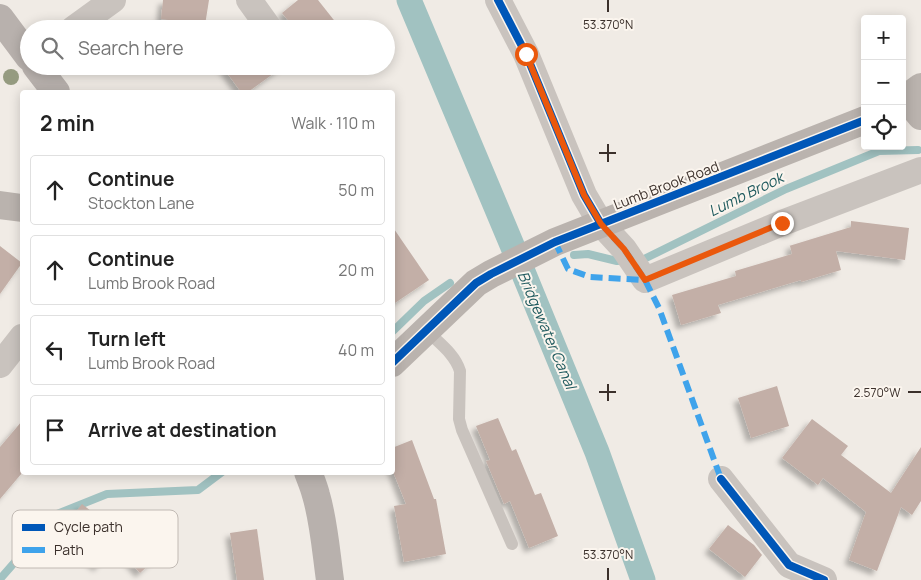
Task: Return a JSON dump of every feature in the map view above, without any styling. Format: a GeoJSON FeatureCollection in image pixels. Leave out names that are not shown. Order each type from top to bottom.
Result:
{"type":"FeatureCollection","features":[{"type":"Feature","properties":{"kind":"main road"},"geometry":{"type":"LineString","coordinates":[[0,18],[20,45]]}},
{"type":"Feature","properties":{"kind":"main road"},"geometry":{"type":"LineString","coordinates":[[43,75],[54,90]]}},
{"type":"Feature","properties":{"kind":"main road"},"geometry":{"type":"LineString","coordinates":[[309,475],[322,520],[330,580]]}},
{"type":"Feature","properties":{"kind":"street"},"geometry":{"type":"LineString","coordinates":[[85,20],[113,0]]}},
{"type":"Feature","properties":{"kind":"street"},"geometry":{"type":"LineString","coordinates":[[249,0],[263,20]]}},
{"type":"Feature","properties":{"kind":"street"},"geometry":{"type":"LineString","coordinates":[[498,0],[526,54],[584,195],[601,224]]}},
{"type":"Feature","properties":{"kind":"street","name":"Lumb Brook Road"},"geometry":{"type":"LineString","coordinates":[[395,361],[476,283],[491,274],[555,242],[861,122]]}},
{"type":"Feature","properties":{"kind":"street","name":"Lumb Brook Road"},"geometry":{"type":"LineString","coordinates":[[601,224],[624,249],[645,280],[782,223],[921,170]]}},
{"type":"Feature","properties":{"kind":"street"},"geometry":{"type":"LineString","coordinates":[[0,205],[20,208]]}},
{"type":"Feature","properties":{"kind":"street"},"geometry":{"type":"LineString","coordinates":[[0,365],[20,340]]}},
{"type":"Feature","properties":{"kind":"street"},"geometry":{"type":"LineString","coordinates":[[721,479],[789,566],[824,580]]}},
{"type":"Feature","properties":{"kind":"lane"},"geometry":{"type":"LineString","coordinates":[[426,330],[453,356],[458,364],[460,371],[459,419],[462,430],[512,544]]}},
{"type":"Feature","properties":{"kind":"building"},"geometry":{"type":"Polygon","coordinates":[[[163,0],[209,0],[206,20],[161,19],[163,0]]]}},
{"type":"Feature","properties":{"kind":"building"},"geometry":{"type":"Polygon","coordinates":[[[298,0],[318,0],[334,20],[288,20],[282,13],[298,0]]]}},
{"type":"Feature","properties":{"kind":"building"},"geometry":{"type":"Polygon","coordinates":[[[229,75],[272,75],[251,90],[240,90],[229,75]]]}},
{"type":"Feature","properties":{"kind":"building"},"geometry":{"type":"Polygon","coordinates":[[[851,221],[909,228],[905,260],[836,251],[841,270],[718,305],[721,313],[681,325],[672,295],[736,276],[735,271],[792,254],[789,246],[851,227],[851,221]]]}},
{"type":"Feature","properties":{"kind":"building"},"geometry":{"type":"Polygon","coordinates":[[[395,230],[429,280],[395,303],[395,230]]]}},
{"type":"Feature","properties":{"kind":"building"},"geometry":{"type":"Polygon","coordinates":[[[0,246],[20,261],[20,266],[0,294],[0,246]]]}},
{"type":"Feature","properties":{"kind":"building"},"geometry":{"type":"Polygon","coordinates":[[[777,386],[789,426],[751,438],[738,398],[777,386]]]}},
{"type":"Feature","properties":{"kind":"building"},"geometry":{"type":"Polygon","coordinates":[[[498,418],[512,451],[516,449],[535,495],[541,493],[558,536],[529,548],[510,501],[504,504],[486,461],[490,460],[476,426],[498,418]]]}},
{"type":"Feature","properties":{"kind":"building"},"geometry":{"type":"Polygon","coordinates":[[[812,419],[848,446],[841,455],[891,493],[921,447],[921,501],[912,515],[901,507],[877,571],[849,560],[866,512],[823,478],[818,485],[782,458],[812,419]]]}},
{"type":"Feature","properties":{"kind":"building"},"geometry":{"type":"Polygon","coordinates":[[[20,423],[20,475],[0,499],[0,447],[20,423]]]}},
{"type":"Feature","properties":{"kind":"building"},"geometry":{"type":"Polygon","coordinates":[[[412,440],[434,499],[436,499],[446,554],[404,562],[394,506],[406,504],[394,475],[395,447],[412,440]]]}},
{"type":"Feature","properties":{"kind":"building"},"geometry":{"type":"Polygon","coordinates":[[[82,504],[90,510],[77,510],[82,504]]]}},
{"type":"Feature","properties":{"kind":"building"},"geometry":{"type":"Polygon","coordinates":[[[728,525],[754,545],[762,555],[745,577],[709,549],[728,525]]]}},
{"type":"Feature","properties":{"kind":"building"},"geometry":{"type":"Polygon","coordinates":[[[257,529],[264,580],[237,580],[230,533],[257,529]]]}},
{"type":"Feature","properties":{"kind":"building"},"geometry":{"type":"Polygon","coordinates":[[[136,568],[145,568],[140,573],[136,568]]]}},
{"type":"Feature","properties":{"kind":"waterway","name":"Bridgewater Canal"},"geometry":{"type":"LineString","coordinates":[[409,0],[597,452],[643,580]]}},
{"type":"Feature","properties":{"kind":"waterway","name":"Lumb Brook"},"geometry":{"type":"LineString","coordinates":[[637,260],[644,259],[786,189],[879,151],[918,150]]}},
{"type":"Feature","properties":{"kind":"waterway","name":"Lumb Brook"},"geometry":{"type":"LineString","coordinates":[[574,255],[588,254],[617,261],[625,260]]}},
{"type":"Feature","properties":{"kind":"waterway"},"geometry":{"type":"LineString","coordinates":[[395,329],[424,301],[450,283]]}},
{"type":"Feature","properties":{"kind":"waterway","name":"Lumb Brook"},"geometry":{"type":"LineString","coordinates":[[67,510],[107,494],[198,490],[218,475]]}},
{"type":"Feature","properties":{"kind":"waterway","name":"Lumb Brook"},"geometry":{"type":"LineString","coordinates":[[0,579],[12,565]]}},
{"type":"Feature","properties":{"kind":"marked path"},"geometry":{"type":"LineString","coordinates":[[601,224],[624,249],[645,280],[659,308],[721,479]]}},
{"type":"Feature","properties":{"kind":"marked path"},"geometry":{"type":"LineString","coordinates":[[555,242],[568,269],[590,277],[645,280]]}},
{"type":"Feature","properties":{"kind":"cycle path"},"geometry":{"type":"LineString","coordinates":[[498,0],[526,54],[584,195],[601,224]]}},
{"type":"Feature","properties":{"kind":"cycle path"},"geometry":{"type":"LineString","coordinates":[[395,360],[476,283],[491,274],[555,242],[861,122]]}},
{"type":"Feature","properties":{"kind":"cycle path"},"geometry":{"type":"LineString","coordinates":[[721,479],[789,565],[824,580]]}},
{"type":"Feature","properties":{"kind":"route"},"geometry":{"type":"LineString","coordinates":[[526,54],[584,195],[601,224],[624,249],[645,280],[782,223]]}}]}
